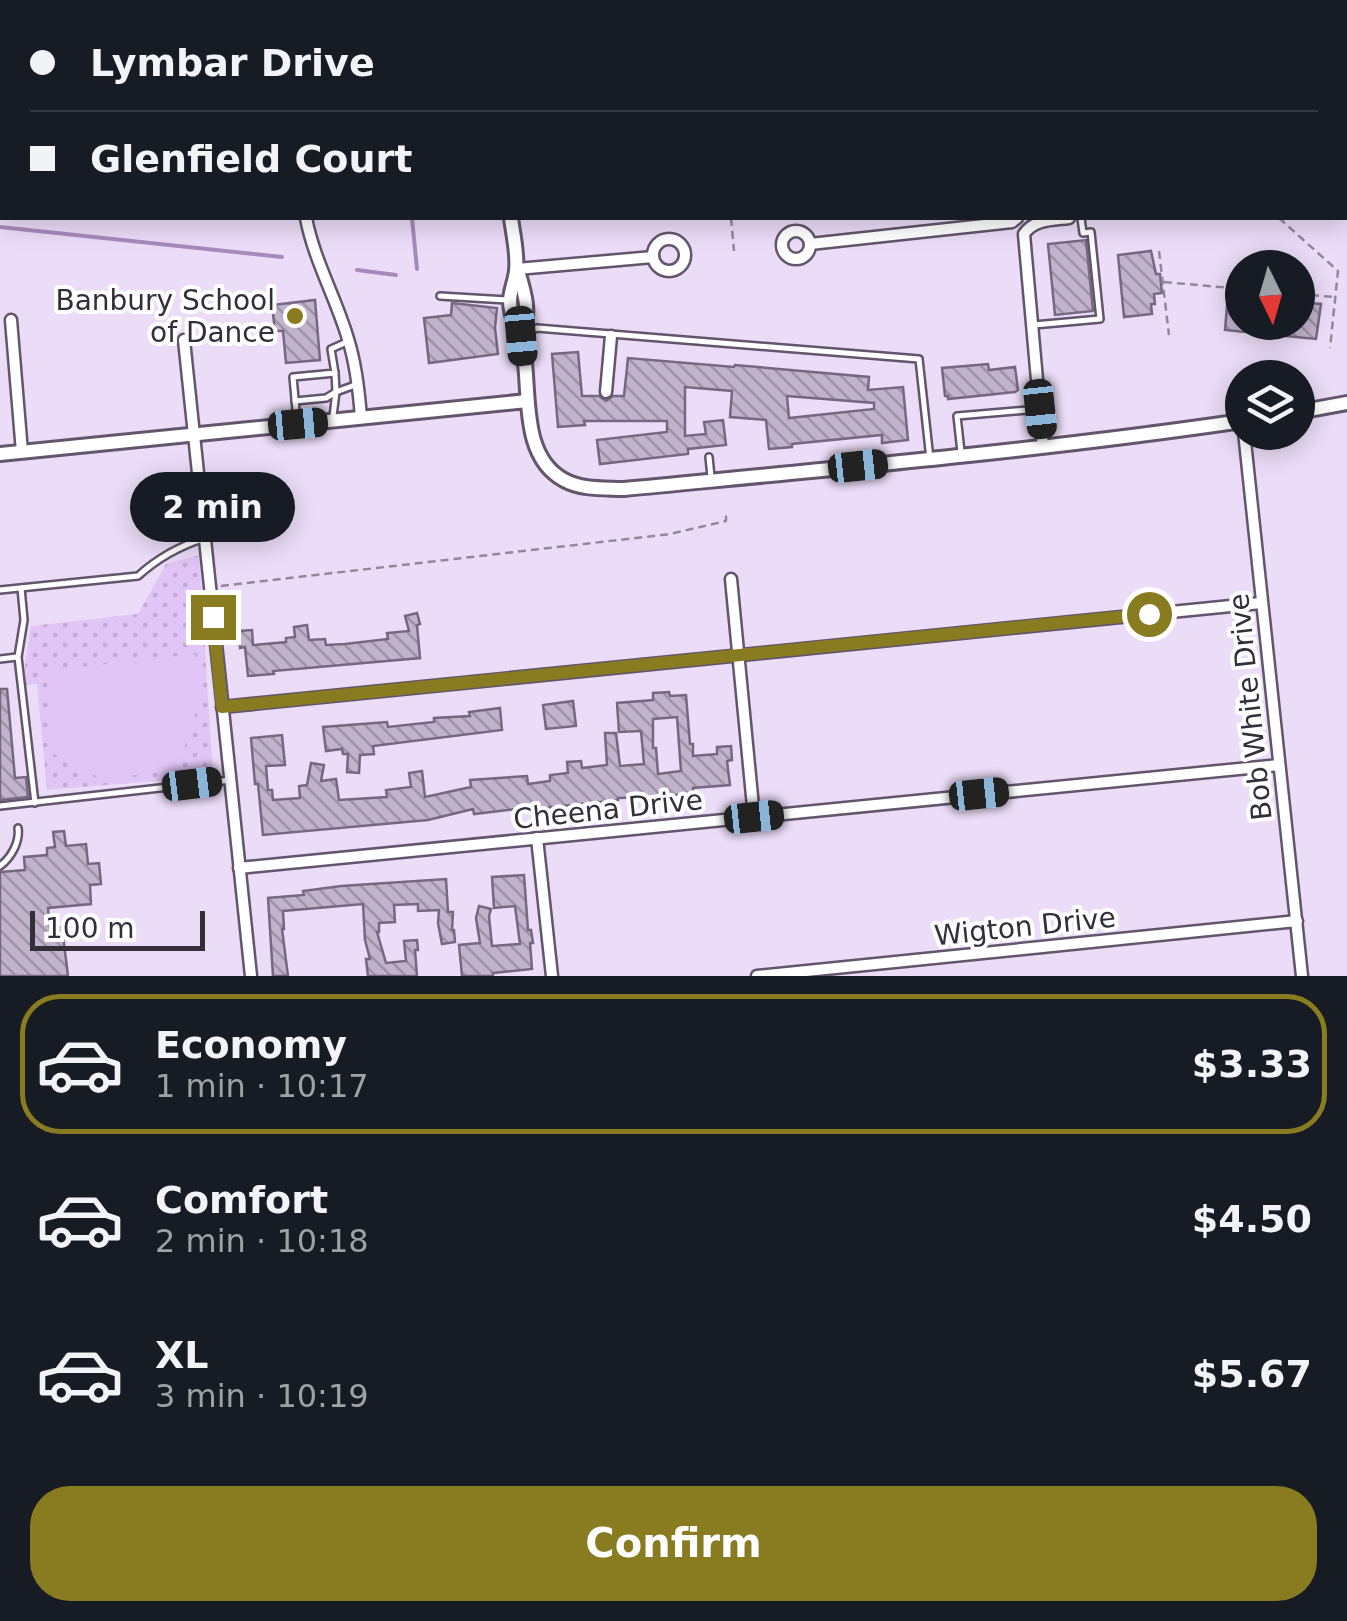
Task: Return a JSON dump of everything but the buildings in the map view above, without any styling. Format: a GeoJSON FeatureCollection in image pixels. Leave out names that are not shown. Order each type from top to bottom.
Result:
{"type":"FeatureCollection","features":[{"type":"Feature","properties":{"kind":"street"},"geometry":{"type":"LineString","coordinates":[[306,220],[349,341],[361,418]]}},
{"type":"Feature","properties":{"kind":"street"},"geometry":{"type":"LineString","coordinates":[[511,220],[528,321],[521,336]]}},
{"type":"Feature","properties":{"kind":"street"},"geometry":{"type":"LineString","coordinates":[[810,244],[1014,220]]}},
{"type":"Feature","properties":{"kind":"street"},"geometry":{"type":"LineString","coordinates":[[1043,447],[1024,234],[1029,226],[1056,220]]}},
{"type":"Feature","properties":{"kind":"street"},"geometry":{"type":"LineString","coordinates":[[517,269],[654,257]]}},
{"type":"Feature","properties":{"kind":"street"},"geometry":{"type":"LineString","coordinates":[[517,269],[510,300],[513,323],[521,336],[535,445],[546,465],[563,480],[588,488],[624,489],[1043,447],[1225,423]]}},
{"type":"Feature","properties":{"kind":"street"},"geometry":{"type":"LineString","coordinates":[[11,320],[22,452]]}},
{"type":"Feature","properties":{"kind":"street"},"geometry":{"type":"LineString","coordinates":[[606,392],[611,336]]}},
{"type":"Feature","properties":{"kind":"street"},"geometry":{"type":"LineString","coordinates":[[184,340],[251,976]]}},
{"type":"Feature","properties":{"kind":"street"},"geometry":{"type":"LineString","coordinates":[[0,454],[527,401]]}},
{"type":"Feature","properties":{"kind":"street"},"geometry":{"type":"LineString","coordinates":[[1315,409],[1347,403]]}},
{"type":"Feature","properties":{"kind":"street","name":"Bob White Drive"},"geometry":{"type":"LineString","coordinates":[[1246,450],[1302,976]]}},
{"type":"Feature","properties":{"kind":"street"},"geometry":{"type":"LineString","coordinates":[[731,579],[754,817]]}},
{"type":"Feature","properties":{"kind":"street"},"geometry":{"type":"LineString","coordinates":[[222,707],[1262,603]]}},
{"type":"Feature","properties":{"kind":"street","name":"Cheena Drive"},"geometry":{"type":"LineString","coordinates":[[240,868],[1279,765]]}},
{"type":"Feature","properties":{"kind":"street"},"geometry":{"type":"LineString","coordinates":[[537,838],[552,976]]}},
{"type":"Feature","properties":{"kind":"street","name":"Wigton Drive"},"geometry":{"type":"LineString","coordinates":[[757,976],[1297,921]]}},
{"type":"Feature","properties":{"kind":"lane"},"geometry":{"type":"LineString","coordinates":[[1031,325],[1100,318],[1091,232],[1083,233],[1081,220]]}},
{"type":"Feature","properties":{"kind":"lane"},"geometry":{"type":"LineString","coordinates":[[440,296],[510,300]]}},
{"type":"Feature","properties":{"kind":"lane"},"geometry":{"type":"LineString","coordinates":[[521,336],[537,328],[918,359],[930,458]]}},
{"type":"Feature","properties":{"kind":"lane"},"geometry":{"type":"LineString","coordinates":[[332,421],[336,392],[331,349],[349,341]]}},
{"type":"Feature","properties":{"kind":"lane"},"geometry":{"type":"LineString","coordinates":[[298,424],[293,378],[334,374]]}},
{"type":"Feature","properties":{"kind":"lane"},"geometry":{"type":"LineString","coordinates":[[296,401],[326,398],[358,384]]}},
{"type":"Feature","properties":{"kind":"lane"},"geometry":{"type":"LineString","coordinates":[[962,455],[957,416],[1040,409]]}},
{"type":"Feature","properties":{"kind":"lane"},"geometry":{"type":"LineString","coordinates":[[709,457],[712,480]]}},
{"type":"Feature","properties":{"kind":"lane"},"geometry":{"type":"LineString","coordinates":[[0,590],[138,576],[180,546],[205,538]]}},
{"type":"Feature","properties":{"kind":"lane"},"geometry":{"type":"LineString","coordinates":[[20,588],[24,620],[18,657],[34,802]]}},
{"type":"Feature","properties":{"kind":"lane"},"geometry":{"type":"LineString","coordinates":[[0,659],[18,657]]}},
{"type":"Feature","properties":{"kind":"lane"},"geometry":{"type":"LineString","coordinates":[[0,806],[231,780]]}},
{"type":"Feature","properties":{"kind":"lane"},"geometry":{"type":"LineString","coordinates":[[0,866],[10,856],[18,828]]}},
{"type":"Feature","properties":{"kind":"path"},"geometry":{"type":"LineString","coordinates":[[730,220],[734,251]]}},
{"type":"Feature","properties":{"kind":"path"},"geometry":{"type":"LineString","coordinates":[[1281,220],[1338,271],[1347,272]]}},
{"type":"Feature","properties":{"kind":"path"},"geometry":{"type":"LineString","coordinates":[[1159,251],[1169,335]]}},
{"type":"Feature","properties":{"kind":"path"},"geometry":{"type":"LineString","coordinates":[[1330,348],[1338,271]]}},
{"type":"Feature","properties":{"kind":"path"},"geometry":{"type":"LineString","coordinates":[[1163,282],[1225,287]]}},
{"type":"Feature","properties":{"kind":"path"},"geometry":{"type":"LineString","coordinates":[[1315,295],[1335,297]]}},
{"type":"Feature","properties":{"kind":"path"},"geometry":{"type":"LineString","coordinates":[[210,587],[670,534],[726,521],[726,514]]}},
{"type":"Feature","properties":{"kind":"shaded area"},"geometry":{"type":"Polygon","coordinates":[[[199,555],[213,776],[47,790],[37,684],[26,685],[31,626],[138,614],[166,564],[199,555]]]}},
{"type":"Feature","properties":{"kind":"shaded area"},"geometry":{"type":"Polygon","coordinates":[[[195,654],[200,700],[177,770],[102,779],[52,753],[47,679],[54,670],[195,654]]]}},
{"type":"Feature","properties":{"kind":"waterway"},"geometry":{"type":"LineString","coordinates":[[412,220],[417,269]]}},
{"type":"Feature","properties":{"kind":"waterway"},"geometry":{"type":"LineString","coordinates":[[0,227],[282,257]]}},
{"type":"Feature","properties":{"kind":"waterway"},"geometry":{"type":"LineString","coordinates":[[357,270],[396,275]]}},
{"type":"Feature","properties":{"kind":"place","name":"Banbury School of Dance"},"geometry":{"type":"Point","coordinates":[295,316]}},
{"type":"Feature","properties":{"kind":"route"},"geometry":{"type":"LineString","coordinates":[[213,617],[222,707],[1149,614]]}}]}
